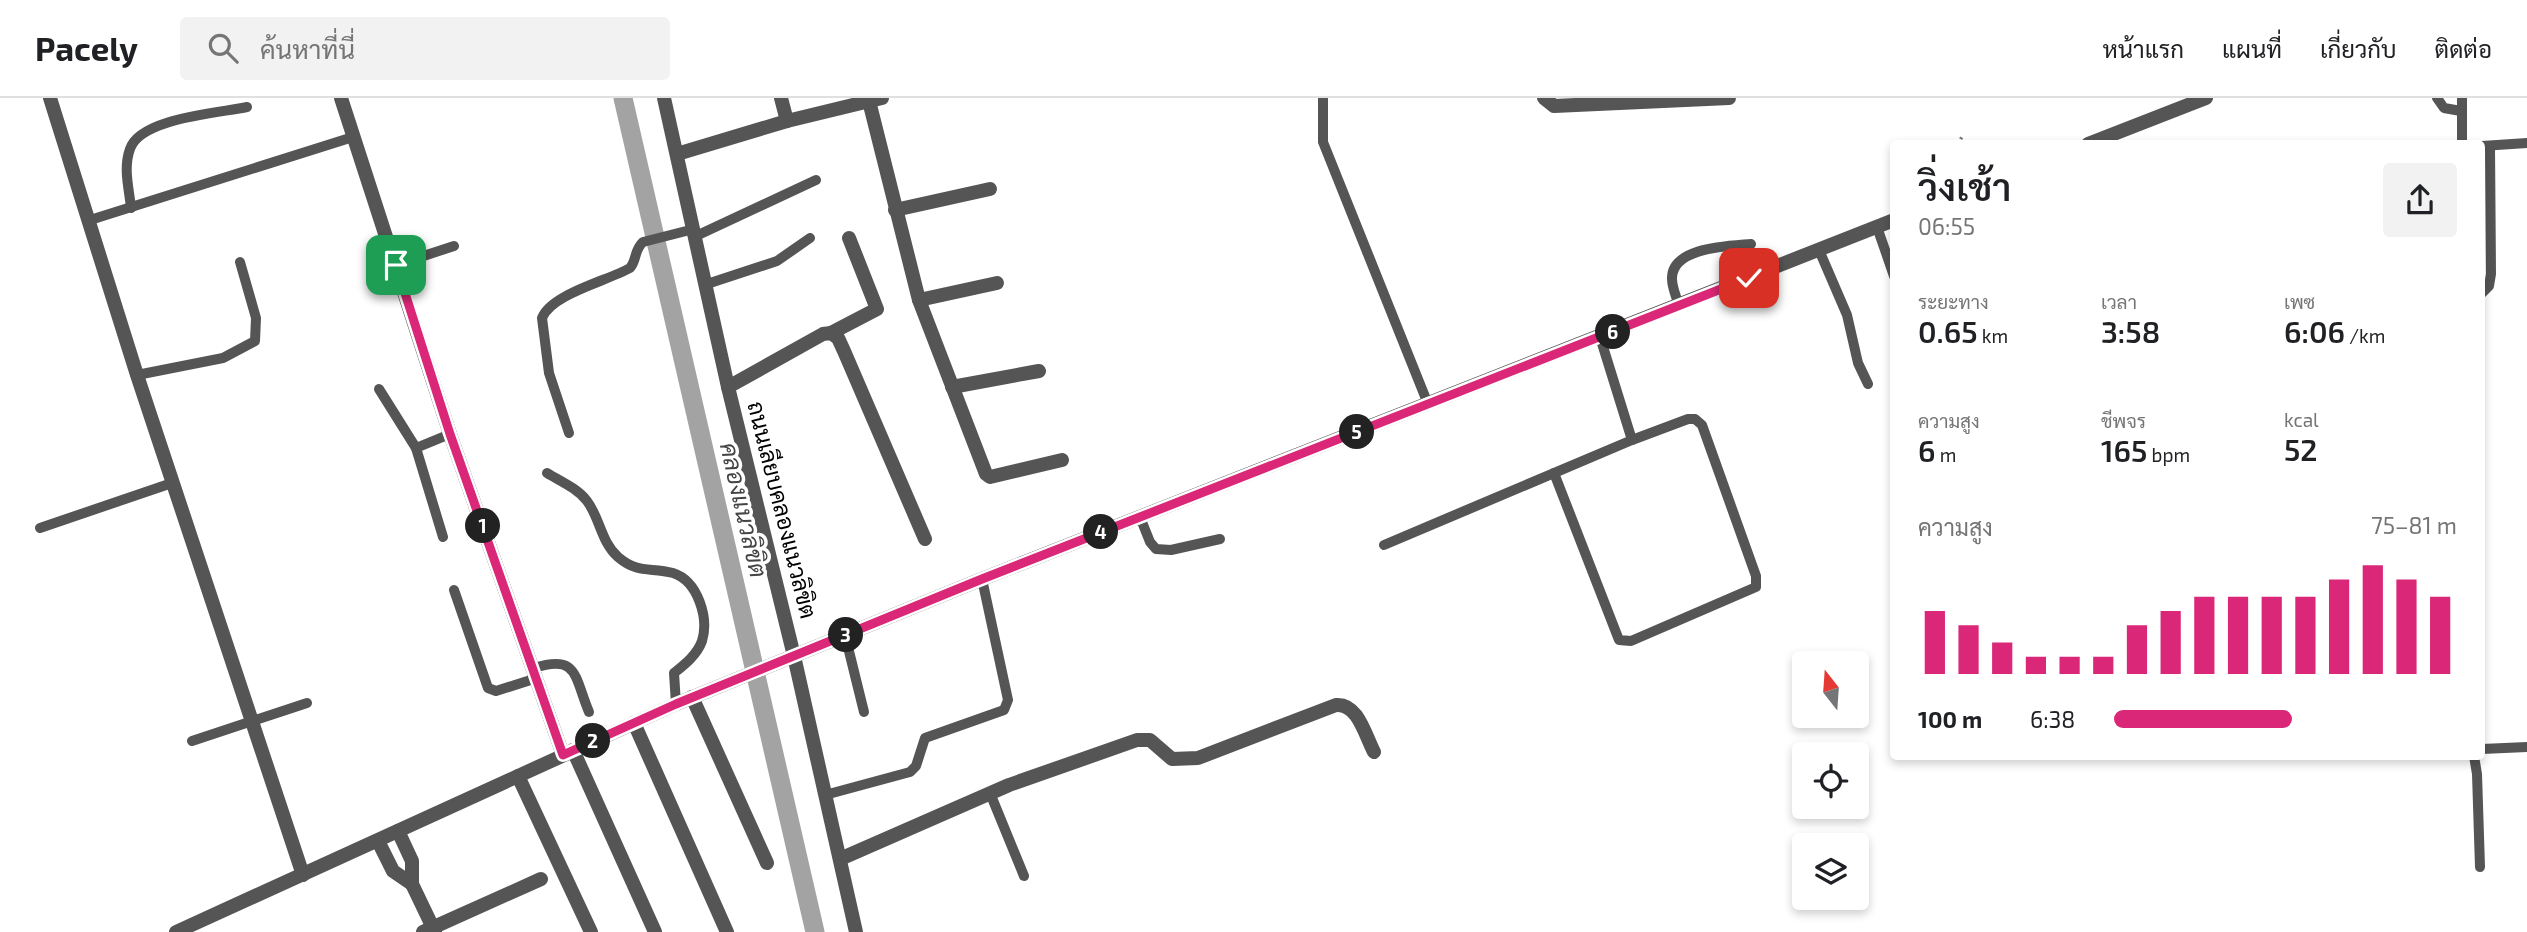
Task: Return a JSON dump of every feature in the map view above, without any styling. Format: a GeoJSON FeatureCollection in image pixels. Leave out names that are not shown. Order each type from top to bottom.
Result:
{"type":"FeatureCollection","features":[{"type":"Feature","properties":{"kind":"street"},"geometry":{"type":"LineString","coordinates":[[50,98],[172,483],[303,875]]}},
{"type":"Feature","properties":{"kind":"street"},"geometry":{"type":"LineString","coordinates":[[341,98],[450,434],[536,673],[568,752],[655,932]]}},
{"type":"Feature","properties":{"kind":"street","name":"ถนนเลียบคลองแนวลิขิต"},"geometry":{"type":"LineString","coordinates":[[664,98],[728,387],[794,656],[856,932]]}},
{"type":"Feature","properties":{"kind":"street"},"geometry":{"type":"LineString","coordinates":[[781,98],[787,121]]}},
{"type":"Feature","properties":{"kind":"street"},"geometry":{"type":"LineString","coordinates":[[1544,98],[1554,106],[1729,98]]}},
{"type":"Feature","properties":{"kind":"street"},"geometry":{"type":"LineString","coordinates":[[2098,140],[2206,98]]}},
{"type":"Feature","properties":{"kind":"street"},"geometry":{"type":"LineString","coordinates":[[677,154],[787,121],[875,100],[895,210],[919,300],[986,474],[990,477],[1062,460]]}},
{"type":"Feature","properties":{"kind":"street"},"geometry":{"type":"LineString","coordinates":[[895,210],[990,189]]}},
{"type":"Feature","properties":{"kind":"street"},"geometry":{"type":"LineString","coordinates":[[176,932],[568,752],[733,680],[982,579],[1890,221]]}},
{"type":"Feature","properties":{"kind":"street"},"geometry":{"type":"LineString","coordinates":[[728,387],[823,334],[831,333],[877,309],[849,238]]}},
{"type":"Feature","properties":{"kind":"street"},"geometry":{"type":"LineString","coordinates":[[919,300],[997,283]]}},
{"type":"Feature","properties":{"kind":"street"},"geometry":{"type":"LineString","coordinates":[[831,333],[838,338],[844,351],[925,538]]}},
{"type":"Feature","properties":{"kind":"street"},"geometry":{"type":"LineString","coordinates":[[952,387],[1039,371]]}},
{"type":"Feature","properties":{"kind":"street"},"geometry":{"type":"LineString","coordinates":[[692,697],[767,863]]}},
{"type":"Feature","properties":{"kind":"street"},"geometry":{"type":"LineString","coordinates":[[840,859],[990,793],[1137,740],[1150,740],[1163,747],[1172,759],[1198,758],[1336,705],[1345,704],[1353,709],[1374,752]]}},
{"type":"Feature","properties":{"kind":"street"},"geometry":{"type":"LineString","coordinates":[[634,723],[727,932]]}},
{"type":"Feature","properties":{"kind":"street"},"geometry":{"type":"LineString","coordinates":[[518,776],[591,932]]}},
{"type":"Feature","properties":{"kind":"street"},"geometry":{"type":"LineString","coordinates":[[398,831],[412,861],[412,884],[430,931],[541,879]]}},
{"type":"Feature","properties":{"kind":"street"},"geometry":{"type":"LineString","coordinates":[[377,841],[393,871],[412,884]]}},
{"type":"Feature","properties":{"kind":"lane"},"geometry":{"type":"LineString","coordinates":[[1323,98],[1323,142],[1428,404]]}},
{"type":"Feature","properties":{"kind":"lane"},"geometry":{"type":"LineString","coordinates":[[2437,98],[2444,108],[2461,111]]}},
{"type":"Feature","properties":{"kind":"lane"},"geometry":{"type":"LineString","coordinates":[[2462,98],[2462,140]]}},
{"type":"Feature","properties":{"kind":"lane"},"geometry":{"type":"LineString","coordinates":[[131,208],[126,166],[130,146],[138,134],[163,123],[247,107]]}},
{"type":"Feature","properties":{"kind":"lane"},"geometry":{"type":"LineString","coordinates":[[87,221],[353,137]]}},
{"type":"Feature","properties":{"kind":"lane"},"geometry":{"type":"LineString","coordinates":[[2485,290],[2489,286],[2491,274],[2486,146],[2527,144]]}},
{"type":"Feature","properties":{"kind":"lane"},"geometry":{"type":"LineString","coordinates":[[569,433],[549,373],[542,318],[544,312],[567,296],[630,268],[638,246],[678,233],[695,232],[816,180]]}},
{"type":"Feature","properties":{"kind":"lane"},"geometry":{"type":"LineString","coordinates":[[1877,226],[1890,264]]}},
{"type":"Feature","properties":{"kind":"lane"},"geometry":{"type":"LineString","coordinates":[[707,285],[777,261],[810,238]]}},
{"type":"Feature","properties":{"kind":"lane"},"geometry":{"type":"LineString","coordinates":[[1679,305],[1672,279],[1680,261],[1698,251],[1751,244]]}},
{"type":"Feature","properties":{"kind":"lane"},"geometry":{"type":"LineString","coordinates":[[396,265],[454,246]]}},
{"type":"Feature","properties":{"kind":"lane"},"geometry":{"type":"LineString","coordinates":[[1819,250],[1847,315],[1858,363],[1868,384]]}},
{"type":"Feature","properties":{"kind":"lane"},"geometry":{"type":"LineString","coordinates":[[137,375],[223,358],[256,341],[256,318],[240,261]]}},
{"type":"Feature","properties":{"kind":"lane"},"geometry":{"type":"LineString","coordinates":[[1600,337],[1632,440]]}},
{"type":"Feature","properties":{"kind":"lane"},"geometry":{"type":"LineString","coordinates":[[379,389],[416,449],[443,537]]}},
{"type":"Feature","properties":{"kind":"lane"},"geometry":{"type":"LineString","coordinates":[[1384,545],[1554,473],[1632,440],[1688,419],[1695,419],[1702,425],[1756,576],[1756,587],[1631,641],[1619,640],[1554,473]]}},
{"type":"Feature","properties":{"kind":"lane"},"geometry":{"type":"LineString","coordinates":[[416,449],[450,434]]}},
{"type":"Feature","properties":{"kind":"lane"},"geometry":{"type":"LineString","coordinates":[[547,473],[585,498],[609,548],[618,557],[635,569],[674,573],[692,586],[699,602],[704,631],[696,653],[674,673],[676,704]]}},
{"type":"Feature","properties":{"kind":"lane"},"geometry":{"type":"LineString","coordinates":[[40,528],[172,483]]}},
{"type":"Feature","properties":{"kind":"lane"},"geometry":{"type":"LineString","coordinates":[[1140,517],[1150,542],[1156,549],[1171,550],[1220,539]]}},
{"type":"Feature","properties":{"kind":"lane"},"geometry":{"type":"LineString","coordinates":[[825,795],[910,772],[916,766],[925,738],[1004,710],[1008,699],[982,579]]}},
{"type":"Feature","properties":{"kind":"lane"},"geometry":{"type":"LineString","coordinates":[[454,590],[488,688],[496,691],[556,661],[570,668],[589,712]]}},
{"type":"Feature","properties":{"kind":"lane"},"geometry":{"type":"LineString","coordinates":[[845,635],[864,712]]}},
{"type":"Feature","properties":{"kind":"lane"},"geometry":{"type":"LineString","coordinates":[[192,741],[307,703]]}},
{"type":"Feature","properties":{"kind":"lane"},"geometry":{"type":"LineString","coordinates":[[2485,749],[2527,747]]}},
{"type":"Feature","properties":{"kind":"lane"},"geometry":{"type":"LineString","coordinates":[[2475,760],[2480,867]]}},
{"type":"Feature","properties":{"kind":"lane"},"geometry":{"type":"LineString","coordinates":[[990,793],[1024,876]]}},
{"type":"Feature","properties":{"kind":"path"},"geometry":{"type":"LineString","coordinates":[[1960,140],[1963,135]]}},
{"type":"Feature","properties":{"kind":"waterway","name":"คลองแนวลิขิต"},"geometry":{"type":"LineString","coordinates":[[623,98],[815,932]]}},
{"type":"Feature","properties":{"kind":"route"},"geometry":{"type":"LineString","coordinates":[[396,265],[450,434],[563,755],[733,680],[982,579],[1749,278]]}}]}
